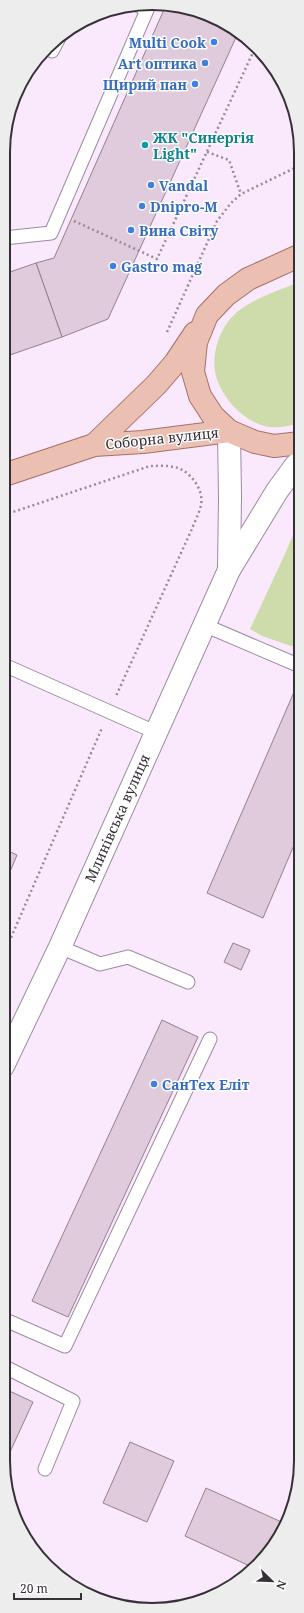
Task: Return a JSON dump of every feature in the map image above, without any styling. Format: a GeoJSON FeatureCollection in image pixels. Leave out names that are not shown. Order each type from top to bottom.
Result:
{"type":"FeatureCollection","features":[{"type":"Feature","properties":{"kind":"main road"},"geometry":{"type":"LineString","coordinates":[[294,258],[248,279],[226,295],[207,315],[196,342],[193,372],[200,396],[213,416],[229,431],[255,442],[274,446],[294,444]]}},
{"type":"Feature","properties":{"kind":"main road","name":"Соборна вулиця"},"geometry":{"type":"LineString","coordinates":[[94,445],[156,385],[175,363],[207,315]]}},
{"type":"Feature","properties":{"kind":"main road","name":"Соборна вулиця"},"geometry":{"type":"LineString","coordinates":[[10,473],[94,445],[143,442],[229,431]]}},
{"type":"Feature","properties":{"kind":"main road","name":"Млинівська вулиця"},"geometry":{"type":"LineString","coordinates":[[229,431],[229,570]]}},
{"type":"Feature","properties":{"kind":"main road","name":"Млинівська вулиця"},"geometry":{"type":"LineString","coordinates":[[10,1051],[60,947],[155,732],[229,570],[277,491],[294,468]]}},
{"type":"Feature","properties":{"kind":"lane"},"geometry":{"type":"LineString","coordinates":[[10,237],[51,233],[147,10]]}},
{"type":"Feature","properties":{"kind":"lane"},"geometry":{"type":"LineString","coordinates":[[204,625],[294,663]]}},
{"type":"Feature","properties":{"kind":"lane"},"geometry":{"type":"LineString","coordinates":[[10,667],[155,732]]}},
{"type":"Feature","properties":{"kind":"lane"},"geometry":{"type":"LineString","coordinates":[[60,947],[100,964],[128,957],[188,982]]}},
{"type":"Feature","properties":{"kind":"lane"},"geometry":{"type":"LineString","coordinates":[[10,1322],[65,1346],[210,1039]]}},
{"type":"Feature","properties":{"kind":"lane"},"geometry":{"type":"LineString","coordinates":[[10,1369],[74,1401],[45,1469]]}},
{"type":"Feature","properties":{"kind":"path"},"geometry":{"type":"LineString","coordinates":[[59,214],[157,259],[253,53]]}},
{"type":"Feature","properties":{"kind":"path"},"geometry":{"type":"LineString","coordinates":[[207,152],[229,160],[240,194]]}},
{"type":"Feature","properties":{"kind":"path"},"geometry":{"type":"LineString","coordinates":[[164,338],[217,222],[231,203],[240,194],[294,168]]}},
{"type":"Feature","properties":{"kind":"path"},"geometry":{"type":"LineString","coordinates":[[10,513],[150,466]]}},
{"type":"Feature","properties":{"kind":"green space"},"geometry":{"type":"Polygon","coordinates":[[[294,284],[294,424],[287,426],[264,426],[247,418],[227,398],[215,372],[214,365],[217,343],[223,329],[237,312],[263,296],[294,284]]]}},
{"type":"Feature","properties":{"kind":"green space"},"geometry":{"type":"Polygon","coordinates":[[[294,532],[294,647],[262,636],[250,629],[294,532]]]}},
{"type":"Feature","properties":{"kind":"building","name":"ЖК \"Синергія Light\""},"geometry":{"type":"Polygon","coordinates":[[[164,10],[189,15],[206,21],[223,29],[236,38],[108,319],[62,337],[36,263],[54,258],[164,10]]]}},
{"type":"Feature","properties":{"kind":"building"},"geometry":{"type":"Polygon","coordinates":[[[36,263],[62,337],[10,355],[10,272],[36,263]]]}},
{"type":"Feature","properties":{"kind":"building"},"geometry":{"type":"Polygon","coordinates":[[[294,692],[294,845],[263,918],[207,893],[294,692]]]}},
{"type":"Feature","properties":{"kind":"building"},"geometry":{"type":"Polygon","coordinates":[[[10,852],[17,855],[10,872],[10,852]]]}},
{"type":"Feature","properties":{"kind":"building"},"geometry":{"type":"Polygon","coordinates":[[[233,943],[250,950],[241,970],[224,962],[233,943]]]}},
{"type":"Feature","properties":{"kind":"building"},"geometry":{"type":"Polygon","coordinates":[[[162,1020],[198,1037],[68,1317],[32,1301],[162,1020]]]}},
{"type":"Feature","properties":{"kind":"building"},"geometry":{"type":"Polygon","coordinates":[[[10,1391],[33,1402],[10,1452],[10,1391]]]}},
{"type":"Feature","properties":{"kind":"building"},"geometry":{"type":"Polygon","coordinates":[[[130,1442],[174,1461],[147,1522],[103,1503],[130,1442]]]}},
{"type":"Feature","properties":{"kind":"building"},"geometry":{"type":"Polygon","coordinates":[[[206,1488],[280,1521],[265,1547],[248,1565],[185,1536],[206,1488]]]}},
{"type":"Feature","properties":{"kind":"place","name":"Multi Cook"},"geometry":{"type":"Point","coordinates":[214,42]}},
{"type":"Feature","properties":{"kind":"place","name":"Art оптика"},"geometry":{"type":"Point","coordinates":[205,63]}},
{"type":"Feature","properties":{"kind":"place","name":"Щирий пан"},"geometry":{"type":"Point","coordinates":[195,84]}},
{"type":"Feature","properties":{"kind":"place","name":"ЖК \"Синергія Light\""},"geometry":{"type":"Point","coordinates":[145,145]}},
{"type":"Feature","properties":{"kind":"place","name":"Vandal"},"geometry":{"type":"Point","coordinates":[151,185]}},
{"type":"Feature","properties":{"kind":"place","name":"Dnipro-M"},"geometry":{"type":"Point","coordinates":[142,206]}},
{"type":"Feature","properties":{"kind":"place","name":"Вина Світу"},"geometry":{"type":"Point","coordinates":[131,230]}},
{"type":"Feature","properties":{"kind":"place","name":"Gastro mag"},"geometry":{"type":"Point","coordinates":[113,266]}},
{"type":"Feature","properties":{"kind":"place","name":"СанТех Еліт"},"geometry":{"type":"Point","coordinates":[154,1084]}}]}
